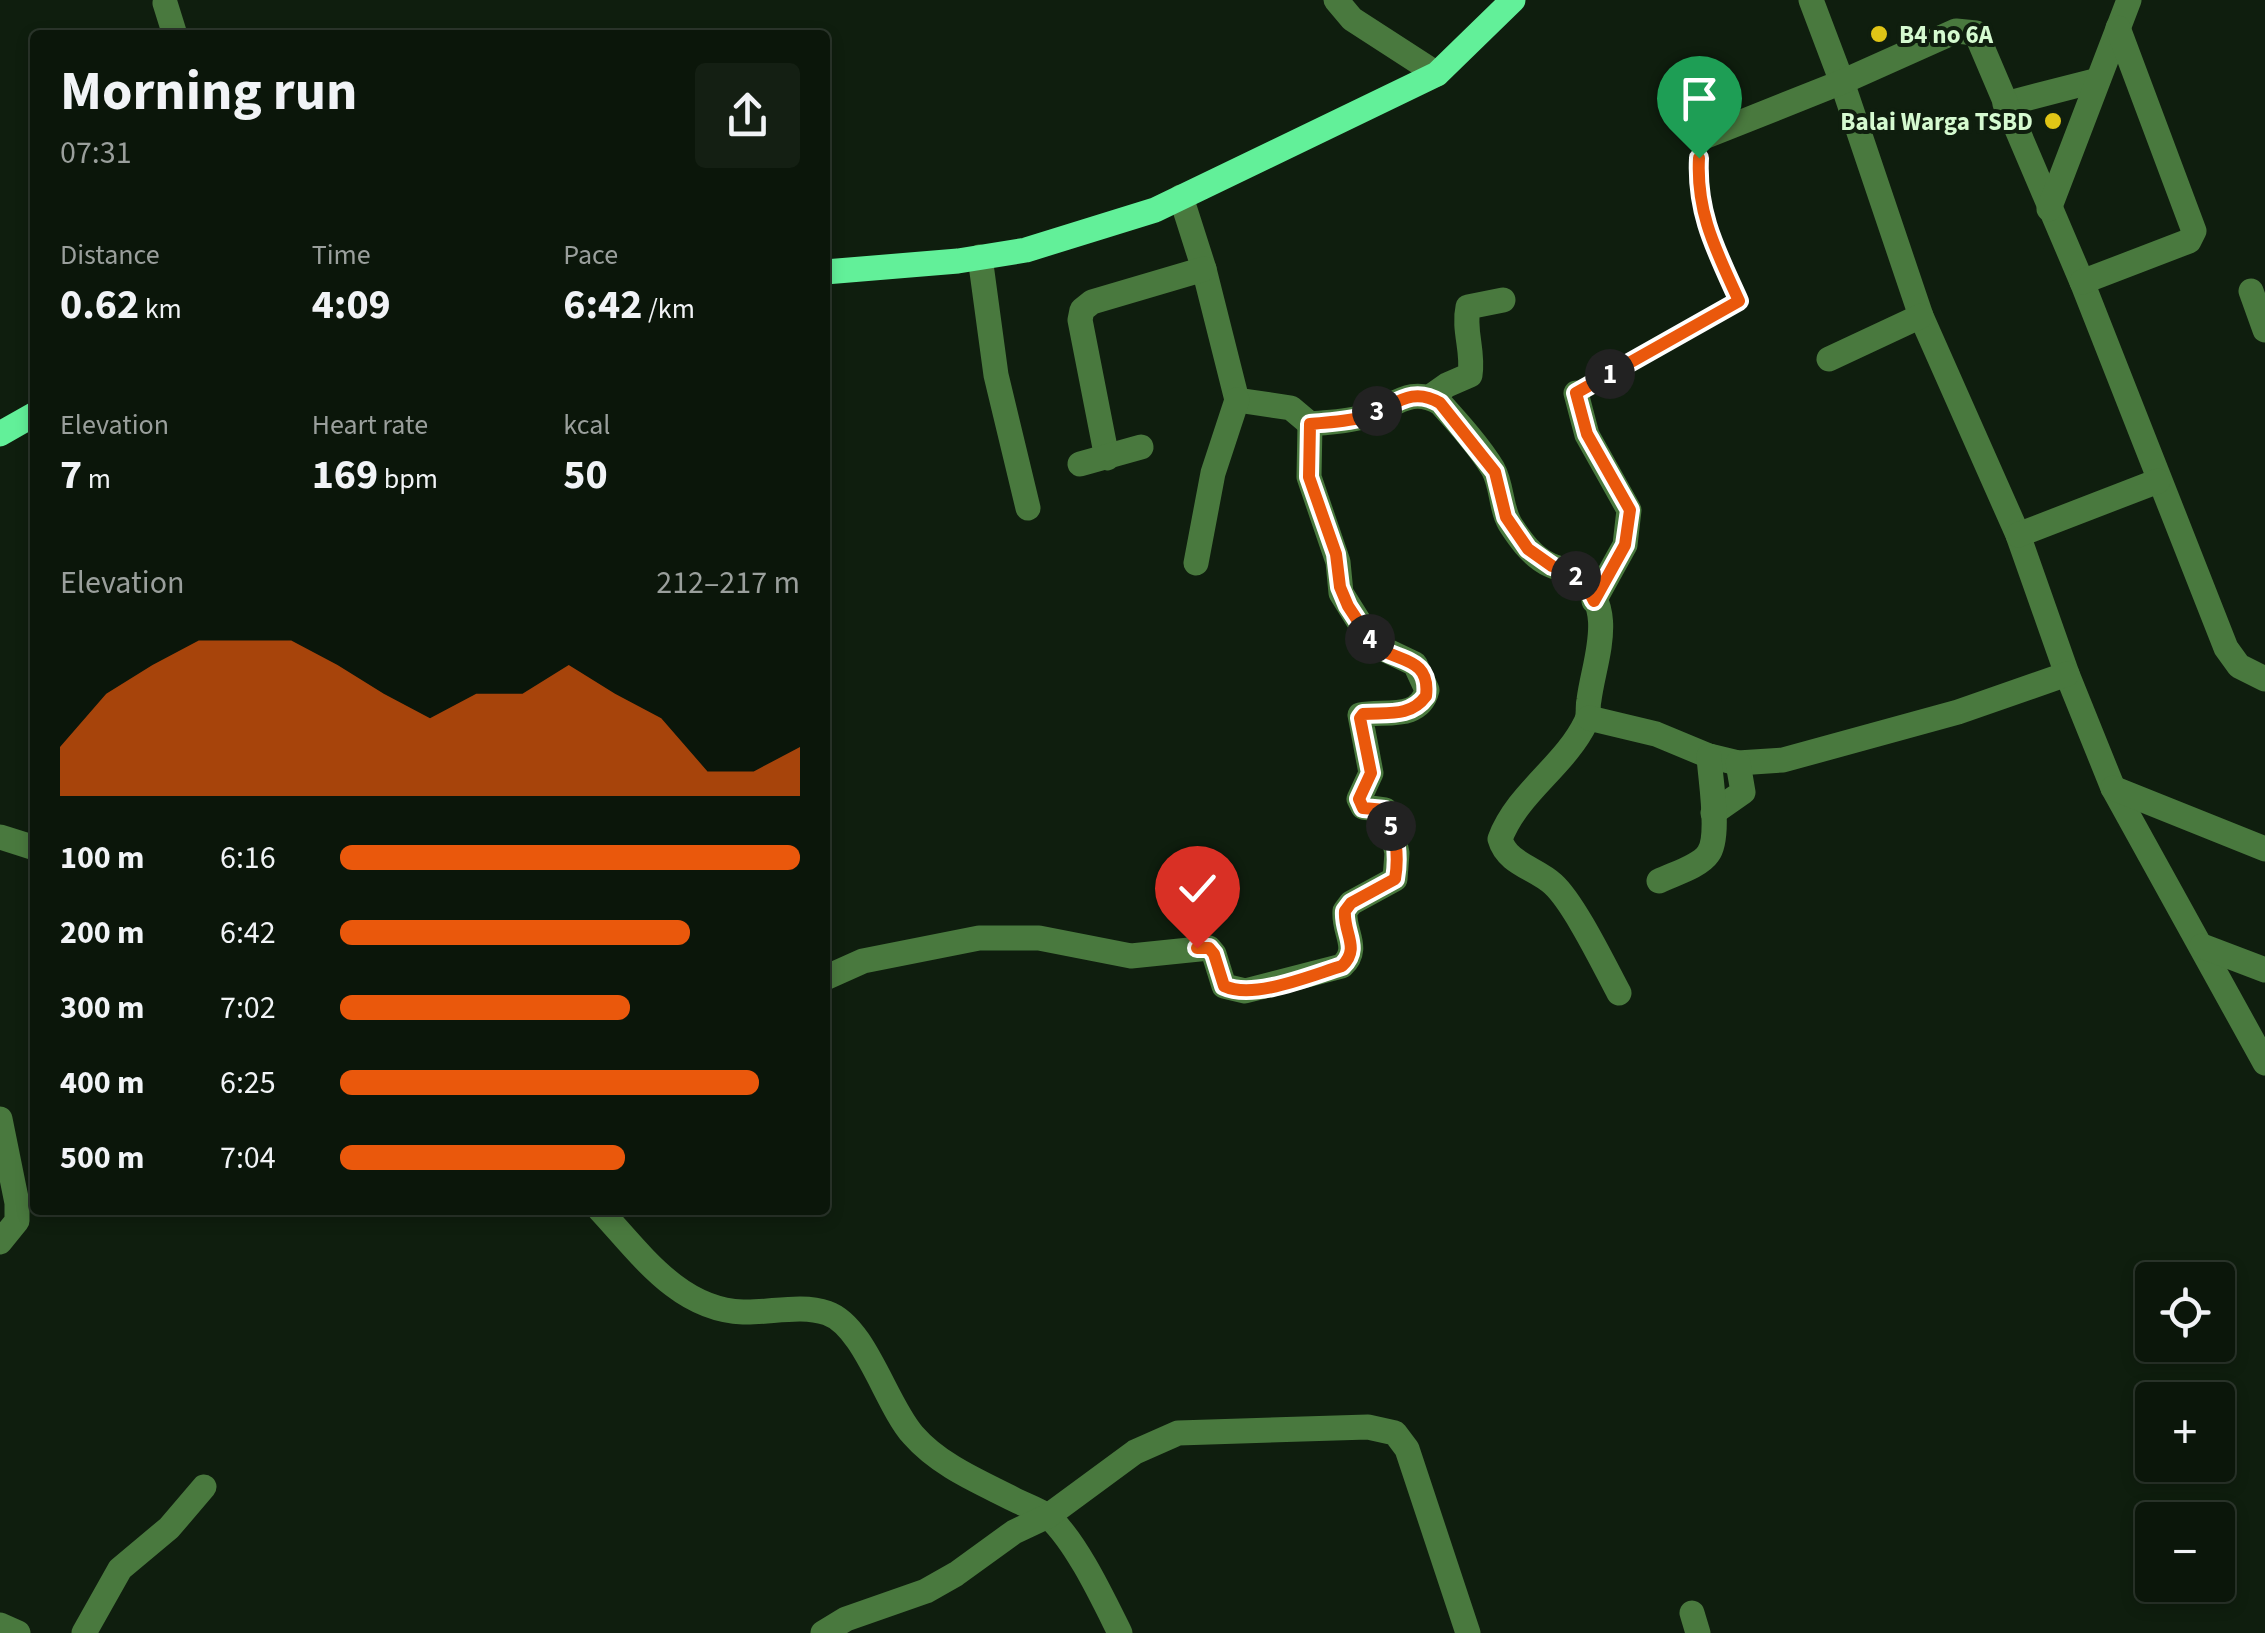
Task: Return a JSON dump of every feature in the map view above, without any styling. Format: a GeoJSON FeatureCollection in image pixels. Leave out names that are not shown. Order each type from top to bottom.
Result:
{"type":"FeatureCollection","features":[{"type":"Feature","properties":{"kind":"main road"},"geometry":{"type":"LineString","coordinates":[[830,272],[1026,250],[1154,210],[1437,74],[1501,4]]}},
{"type":"Feature","properties":{"kind":"main road"},"geometry":{"type":"LineString","coordinates":[[0,434],[30,417]]}},
{"type":"Feature","properties":{"kind":"street"},"geometry":{"type":"LineString","coordinates":[[1336,0],[1352,19],[1437,74]]}},
{"type":"Feature","properties":{"kind":"street"},"geometry":{"type":"LineString","coordinates":[[1811,0],[1921,316],[2018,535],[2066,674],[2113,788],[2262,1048]]}},
{"type":"Feature","properties":{"kind":"street"},"geometry":{"type":"LineString","coordinates":[[2049,210],[2129,0]]}},
{"type":"Feature","properties":{"kind":"street"},"geometry":{"type":"LineString","coordinates":[[165,4],[173,30]]}},
{"type":"Feature","properties":{"kind":"street"},"geometry":{"type":"LineString","coordinates":[[2082,282],[2194,236],[2194,227],[2118,28]]}},
{"type":"Feature","properties":{"kind":"street"},"geometry":{"type":"LineString","coordinates":[[1704,137],[1956,31],[1978,36],[2082,282],[2226,648],[2239,666],[2265,679]]}},
{"type":"Feature","properties":{"kind":"street"},"geometry":{"type":"LineString","coordinates":[[2005,104],[2098,80]]}},
{"type":"Feature","properties":{"kind":"street"},"geometry":{"type":"LineString","coordinates":[[1181,197],[1238,400],[1214,472],[1196,563]]}},
{"type":"Feature","properties":{"kind":"street"},"geometry":{"type":"LineString","coordinates":[[980,258],[996,376],[1028,508]]}},
{"type":"Feature","properties":{"kind":"street"},"geometry":{"type":"LineString","coordinates":[[1107,458],[1080,320],[1082,310],[1092,302],[1204,269]]}},
{"type":"Feature","properties":{"kind":"street"},"geometry":{"type":"LineString","coordinates":[[2250,291],[2264,326]]}},
{"type":"Feature","properties":{"kind":"street"},"geometry":{"type":"LineString","coordinates":[[1430,397],[1447,384],[1470,375],[1468,307],[1503,300]]}},
{"type":"Feature","properties":{"kind":"street"},"geometry":{"type":"LineString","coordinates":[[1829,360],[1921,316]]}},
{"type":"Feature","properties":{"kind":"street"},"geometry":{"type":"LineString","coordinates":[[1576,393],[1587,434],[1630,510],[1625,545],[1594,601]]}},
{"type":"Feature","properties":{"kind":"street"},"geometry":{"type":"LineString","coordinates":[[1238,400],[1291,408],[1310,424],[1364,417],[1408,395],[1430,397],[1440,403],[1495,472],[1506,517],[1528,549],[1586,585],[1600,615],[1600,649],[1588,701],[1589,718],[1570,749],[1518,807],[1500,839],[1510,857],[1543,876],[1564,896],[1619,993]]}},
{"type":"Feature","properties":{"kind":"street"},"geometry":{"type":"LineString","coordinates":[[830,976],[863,961],[979,938],[1040,938],[1131,956],[1209,948],[1224,986],[1245,991],[1342,966],[1351,958],[1345,911],[1351,903],[1395,879],[1398,863],[1389,816],[1385,810],[1363,808],[1359,799],[1371,773],[1360,715],[1408,711],[1423,702],[1427,690],[1415,664],[1373,644],[1341,593],[1336,554],[1309,477],[1310,424]]}},
{"type":"Feature","properties":{"kind":"street"},"geometry":{"type":"LineString","coordinates":[[1080,464],[1141,448]]}},
{"type":"Feature","properties":{"kind":"street"},"geometry":{"type":"LineString","coordinates":[[2018,535],[2158,481]]}},
{"type":"Feature","properties":{"kind":"street"},"geometry":{"type":"LineString","coordinates":[[1589,718],[1656,734],[1708,756],[1738,763],[1783,760],[1958,712],[2066,674]]}},
{"type":"Feature","properties":{"kind":"street"},"geometry":{"type":"LineString","coordinates":[[1658,881],[1708,856],[1713,840],[1713,813],[1708,756]]}},
{"type":"Feature","properties":{"kind":"street"},"geometry":{"type":"LineString","coordinates":[[1713,813],[1743,792],[1738,763]]}},
{"type":"Feature","properties":{"kind":"street"},"geometry":{"type":"LineString","coordinates":[[2113,788],[2265,849]]}},
{"type":"Feature","properties":{"kind":"street"},"geometry":{"type":"LineString","coordinates":[[1,840],[30,847]]}},
{"type":"Feature","properties":{"kind":"street"},"geometry":{"type":"LineString","coordinates":[[2202,946],[2265,970]]}},
{"type":"Feature","properties":{"kind":"street"},"geometry":{"type":"LineString","coordinates":[[0,1119],[17,1221],[0,1242]]}},
{"type":"Feature","properties":{"kind":"street"},"geometry":{"type":"LineString","coordinates":[[605,1215],[660,1275],[688,1298],[713,1309],[829,1313],[858,1341],[896,1412],[933,1454],[1048,1516],[1091,1574],[1120,1633]]}},
{"type":"Feature","properties":{"kind":"street"},"geometry":{"type":"LineString","coordinates":[[823,1633],[846,1619],[926,1591],[1014,1532],[1048,1516],[1135,1452],[1178,1433],[1368,1427],[1394,1433],[1407,1449],[1468,1633]]}},
{"type":"Feature","properties":{"kind":"street"},"geometry":{"type":"LineString","coordinates":[[84,1633],[120,1569],[169,1528],[204,1487]]}},
{"type":"Feature","properties":{"kind":"street"},"geometry":{"type":"LineString","coordinates":[[0,1626],[18,1633]]}},
{"type":"Feature","properties":{"kind":"path"},"geometry":{"type":"LineString","coordinates":[[1576,393],[1739,301],[1702,213],[1697,185],[1704,137]]}},
{"type":"Feature","properties":{"kind":"place","name":"B4 no 6A"},"geometry":{"type":"Point","coordinates":[1879,34]}},
{"type":"Feature","properties":{"kind":"place","name":"Balai Warga TSBD"},"geometry":{"type":"Point","coordinates":[2053,121]}},
{"type":"Feature","properties":{"kind":"route"},"geometry":{"type":"LineString","coordinates":[[1197,948],[1209,948],[1214,954],[1224,986],[1230,990],[1271,986],[1342,966],[1351,958],[1352,944],[1345,911],[1351,903],[1395,879],[1398,863],[1389,816],[1385,810],[1363,808],[1359,799],[1371,773],[1360,715],[1414,708],[1426,696],[1426,683],[1415,664],[1373,644],[1341,593],[1336,554],[1309,477],[1310,424],[1364,417],[1408,395],[1419,394],[1440,403],[1495,472],[1506,517],[1528,549],[1552,566],[1575,575],[1594,601],[1625,545],[1630,510],[1587,434],[1576,393],[1739,301],[1702,213],[1697,185],[1699,158]]}}]}
